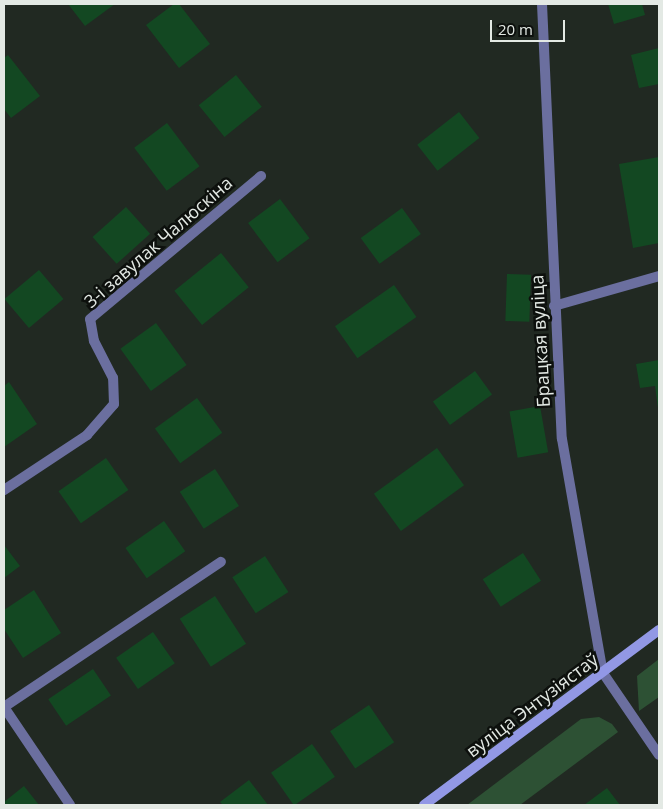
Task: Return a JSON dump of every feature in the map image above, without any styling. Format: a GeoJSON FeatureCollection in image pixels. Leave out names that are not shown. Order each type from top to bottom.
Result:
{"type":"FeatureCollection","features":[{"type":"Feature","properties":{"kind":"main road","name":"вуліца Энтузіястаў"},"geometry":{"type":"LineString","coordinates":[[424,805],[659,630]]}},
{"type":"Feature","properties":{"kind":"street","name":"Брацкая вуліца"},"geometry":{"type":"LineString","coordinates":[[542,4],[554,306],[562,439],[603,673]]}},
{"type":"Feature","properties":{"kind":"street","name":"3-і завулак Чалюскіна"},"geometry":{"type":"LineString","coordinates":[[4,490],[87,435],[114,404],[113,378],[94,341],[90,319],[261,176]]}},
{"type":"Feature","properties":{"kind":"street"},"geometry":{"type":"LineString","coordinates":[[554,306],[659,276]]}},
{"type":"Feature","properties":{"kind":"street"},"geometry":{"type":"LineString","coordinates":[[70,805],[4,707],[221,562]]}},
{"type":"Feature","properties":{"kind":"street"},"geometry":{"type":"LineString","coordinates":[[603,673],[659,756]]}},
{"type":"Feature","properties":{"kind":"green space"},"geometry":{"type":"Polygon","coordinates":[[[659,659],[659,697],[639,711],[637,676],[659,659]]]}},
{"type":"Feature","properties":{"kind":"green space"},"geometry":{"type":"Polygon","coordinates":[[[599,717],[612,724],[618,732],[520,805],[467,805],[581,719],[599,717]]]}},
{"type":"Feature","properties":{"kind":"building"},"geometry":{"type":"Polygon","coordinates":[[[68,4],[115,4],[85,26],[68,4]]]}},
{"type":"Feature","properties":{"kind":"building"},"geometry":{"type":"Polygon","coordinates":[[[174,4],[179,4],[210,44],[179,68],[146,25],[174,4]]]}},
{"type":"Feature","properties":{"kind":"building"},"geometry":{"type":"Polygon","coordinates":[[[608,4],[642,4],[645,15],[614,24],[608,4]]]}},
{"type":"Feature","properties":{"kind":"building"},"geometry":{"type":"Polygon","coordinates":[[[659,48],[659,84],[639,88],[631,55],[659,48]]]}},
{"type":"Feature","properties":{"kind":"building"},"geometry":{"type":"Polygon","coordinates":[[[8,55],[40,96],[11,118],[4,109],[4,58],[8,55]]]}},
{"type":"Feature","properties":{"kind":"building"},"geometry":{"type":"Polygon","coordinates":[[[236,75],[262,107],[224,137],[199,105],[236,75]]]}},
{"type":"Feature","properties":{"kind":"building"},"geometry":{"type":"Polygon","coordinates":[[[459,112],[479,138],[438,171],[417,145],[459,112]]]}},
{"type":"Feature","properties":{"kind":"building"},"geometry":{"type":"Polygon","coordinates":[[[167,123],[199,166],[167,191],[134,148],[167,123]]]}},
{"type":"Feature","properties":{"kind":"building"},"geometry":{"type":"Polygon","coordinates":[[[659,157],[659,243],[633,248],[619,164],[659,157]]]}},
{"type":"Feature","properties":{"kind":"building"},"geometry":{"type":"Polygon","coordinates":[[[280,199],[309,238],[278,262],[248,223],[280,199]]]}},
{"type":"Feature","properties":{"kind":"building"},"geometry":{"type":"Polygon","coordinates":[[[126,207],[150,234],[117,264],[93,237],[126,207]]]}},
{"type":"Feature","properties":{"kind":"building"},"geometry":{"type":"Polygon","coordinates":[[[402,208],[421,234],[380,264],[361,238],[402,208]]]}},
{"type":"Feature","properties":{"kind":"building"},"geometry":{"type":"Polygon","coordinates":[[[221,253],[249,287],[202,325],[174,291],[221,253]]]}},
{"type":"Feature","properties":{"kind":"building"},"geometry":{"type":"Polygon","coordinates":[[[39,270],[63,299],[29,328],[5,299],[39,270]]]}},
{"type":"Feature","properties":{"kind":"building"},"geometry":{"type":"Polygon","coordinates":[[[507,274],[531,275],[529,322],[505,321],[507,274]]]}},
{"type":"Feature","properties":{"kind":"building"},"geometry":{"type":"Polygon","coordinates":[[[394,285],[416,317],[357,358],[335,326],[394,285]]]}},
{"type":"Feature","properties":{"kind":"building"},"geometry":{"type":"Polygon","coordinates":[[[156,323],[187,365],[151,391],[120,349],[156,323]]]}},
{"type":"Feature","properties":{"kind":"building"},"geometry":{"type":"Polygon","coordinates":[[[659,360],[658,408],[655,386],[640,388],[636,364],[659,360]]]}},
{"type":"Feature","properties":{"kind":"building"},"geometry":{"type":"Polygon","coordinates":[[[475,371],[492,394],[450,425],[433,402],[475,371]]]}},
{"type":"Feature","properties":{"kind":"building"},"geometry":{"type":"Polygon","coordinates":[[[9,382],[37,424],[4,447],[4,386],[9,382]]]}},
{"type":"Feature","properties":{"kind":"building"},"geometry":{"type":"Polygon","coordinates":[[[197,398],[222,433],[180,463],[155,429],[197,398]]]}},
{"type":"Feature","properties":{"kind":"building"},"geometry":{"type":"Polygon","coordinates":[[[540,406],[548,452],[518,458],[509,411],[540,406]]]}},
{"type":"Feature","properties":{"kind":"building"},"geometry":{"type":"Polygon","coordinates":[[[437,448],[464,485],[401,531],[374,494],[437,448]]]}},
{"type":"Feature","properties":{"kind":"building"},"geometry":{"type":"Polygon","coordinates":[[[106,458],[128,490],[81,523],[58,491],[106,458]]]}},
{"type":"Feature","properties":{"kind":"building"},"geometry":{"type":"Polygon","coordinates":[[[215,469],[239,506],[204,529],[180,492],[215,469]]]}},
{"type":"Feature","properties":{"kind":"building"},"geometry":{"type":"Polygon","coordinates":[[[164,521],[185,551],[147,578],[125,548],[164,521]]]}},
{"type":"Feature","properties":{"kind":"building"},"geometry":{"type":"Polygon","coordinates":[[[4,545],[20,566],[4,578],[4,545]]]}},
{"type":"Feature","properties":{"kind":"building"},"geometry":{"type":"Polygon","coordinates":[[[523,553],[541,581],[501,607],[483,579],[523,553]]]}},
{"type":"Feature","properties":{"kind":"building"},"geometry":{"type":"Polygon","coordinates":[[[265,556],[288,592],[256,613],[232,577],[265,556]]]}},
{"type":"Feature","properties":{"kind":"building"},"geometry":{"type":"Polygon","coordinates":[[[34,590],[61,633],[23,658],[4,629],[4,610],[34,590]]]}},
{"type":"Feature","properties":{"kind":"building"},"geometry":{"type":"Polygon","coordinates":[[[215,596],[246,644],[211,667],[180,619],[215,596]]]}},
{"type":"Feature","properties":{"kind":"building"},"geometry":{"type":"Polygon","coordinates":[[[153,632],[175,663],[138,689],[116,658],[153,632]]]}},
{"type":"Feature","properties":{"kind":"building"},"geometry":{"type":"Polygon","coordinates":[[[93,669],[111,696],[66,726],[48,699],[93,669]]]}},
{"type":"Feature","properties":{"kind":"building"},"geometry":{"type":"Polygon","coordinates":[[[369,705],[394,742],[355,769],[330,731],[369,705]]]}},
{"type":"Feature","properties":{"kind":"building"},"geometry":{"type":"Polygon","coordinates":[[[312,744],[335,777],[294,805],[271,773],[312,744]]]}},
{"type":"Feature","properties":{"kind":"building"},"geometry":{"type":"Polygon","coordinates":[[[249,780],[268,805],[223,805],[220,802],[249,780]]]}},
{"type":"Feature","properties":{"kind":"building"},"geometry":{"type":"Polygon","coordinates":[[[24,786],[39,805],[4,805],[4,802],[24,786]]]}},
{"type":"Feature","properties":{"kind":"building"},"geometry":{"type":"Polygon","coordinates":[[[607,788],[620,805],[584,805],[607,788]]]}}]}
